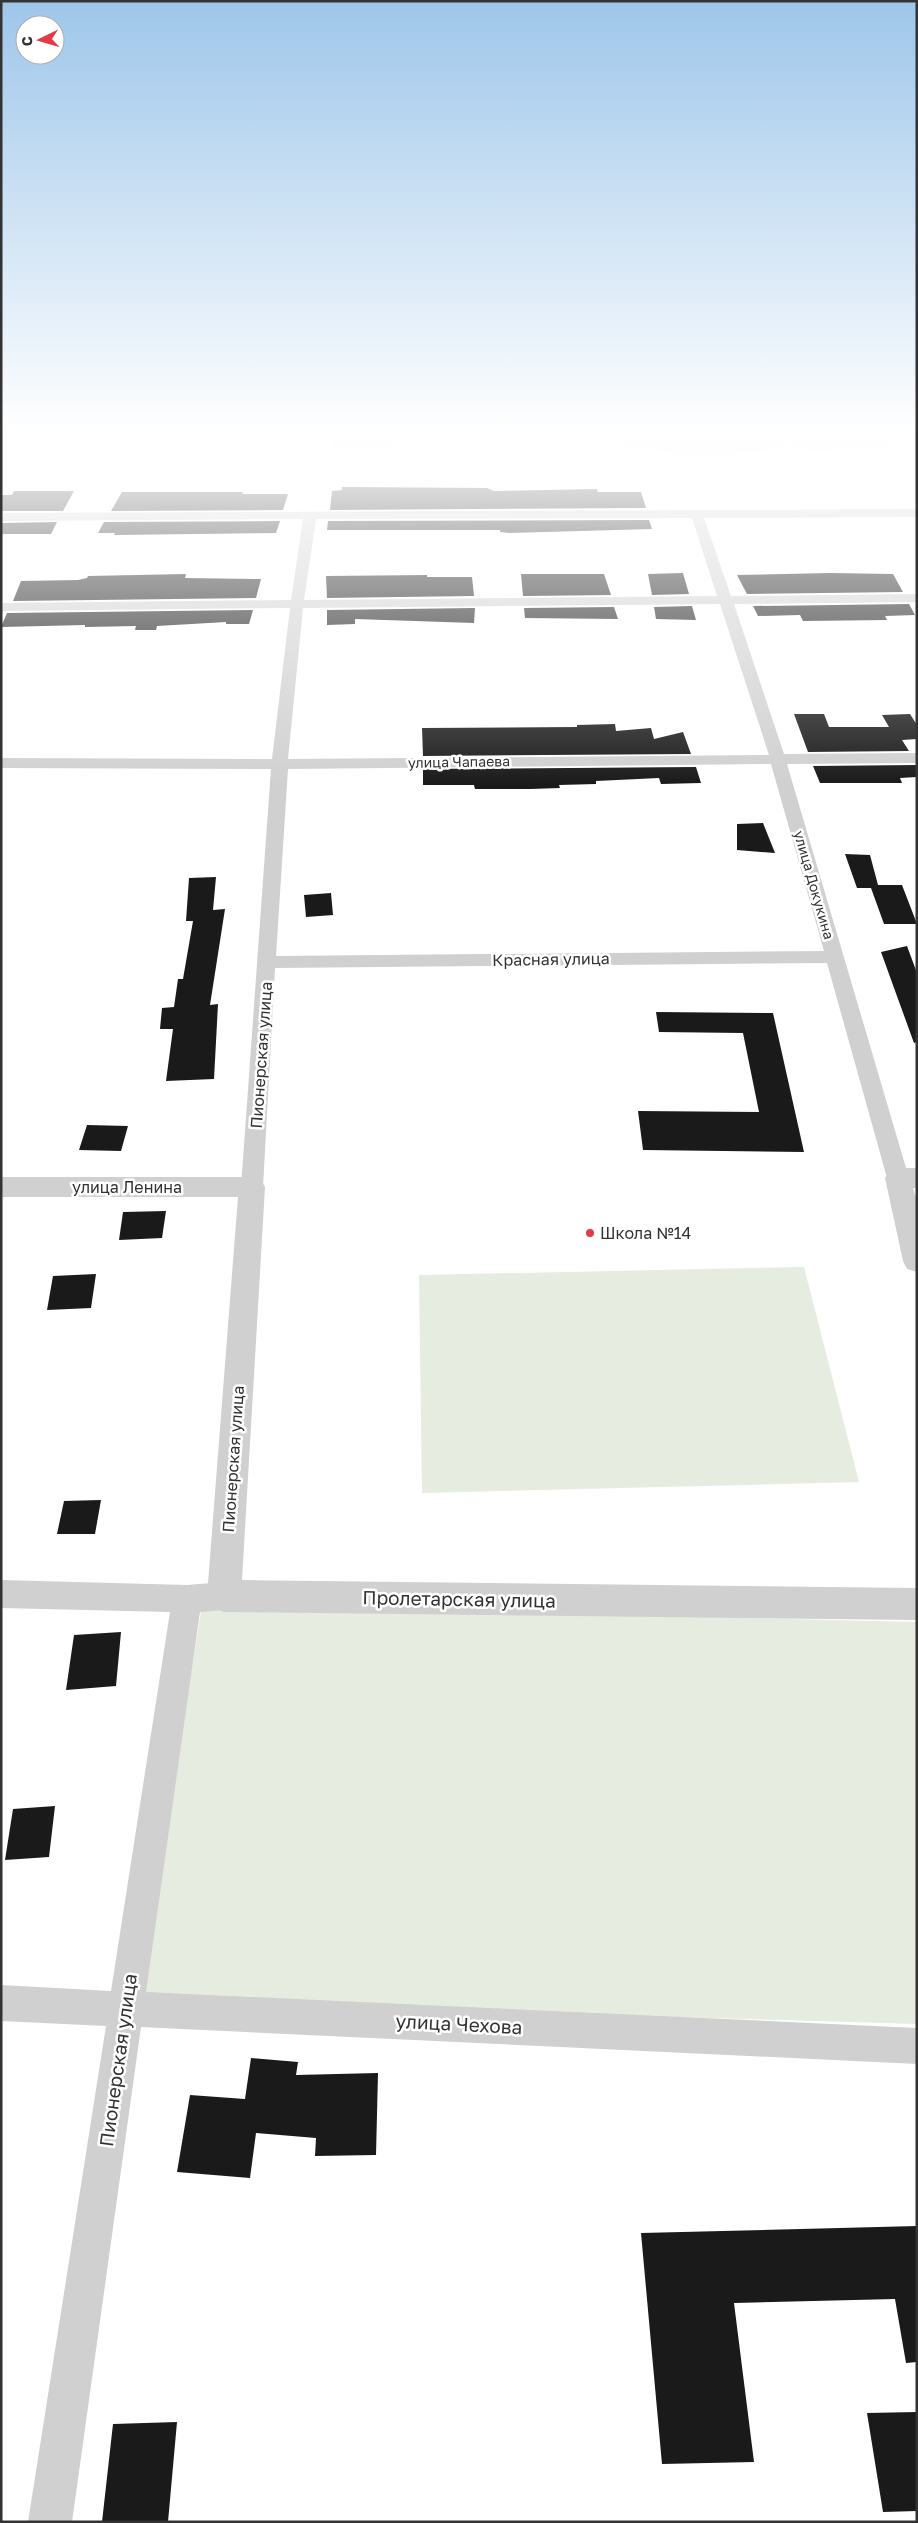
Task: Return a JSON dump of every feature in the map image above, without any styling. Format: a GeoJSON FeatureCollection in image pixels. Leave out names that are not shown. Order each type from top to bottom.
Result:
{"type":"FeatureCollection","features":[{"type":"Feature","properties":{"kind":"street","name":"Пионерская улица"},"geometry":{"type":"LineString","coordinates":[[224,1596],[280,764],[295,604],[304,549]]}},
{"type":"Feature","properties":{"kind":"street","name":"улица Докукина"},"geometry":{"type":"LineString","coordinates":[[708,549],[778,759],[835,957],[907,1178],[917,1261]]}},
{"type":"Feature","properties":{"kind":"street"},"geometry":{"type":"LineString","coordinates":[[1,607],[917,598]]}},
{"type":"Feature","properties":{"kind":"street","name":"улица Чапаева"},"geometry":{"type":"LineString","coordinates":[[1,763],[280,764],[917,758]]}},
{"type":"Feature","properties":{"kind":"street","name":"Красная улица"},"geometry":{"type":"LineString","coordinates":[[267,962],[835,957]]}},
{"type":"Feature","properties":{"kind":"street","name":"улица Ленина"},"geometry":{"type":"LineString","coordinates":[[1,1187],[252,1187]]}},
{"type":"Feature","properties":{"kind":"street","name":"Пролетарская улица"},"geometry":{"type":"LineString","coordinates":[[1,1594],[187,1599],[224,1596],[917,1604]]}},
{"type":"Feature","properties":{"kind":"street","name":"Пионерская улица"},"geometry":{"type":"LineString","coordinates":[[50,2522],[187,1599]]}},
{"type":"Feature","properties":{"kind":"street","name":"улица Чехова"},"geometry":{"type":"LineString","coordinates":[[1,2003],[917,2046]]}},
{"type":"Feature","properties":{"kind":"shaded area"},"geometry":{"type":"Polygon","coordinates":[[[804,1267],[859,1482],[422,1493],[419,1275],[804,1267]]]}},
{"type":"Feature","properties":{"kind":"shaded area"},"geometry":{"type":"Polygon","coordinates":[[[202,1605],[917,1622],[917,2024],[138,2001],[202,1605]]]}},
{"type":"Feature","properties":{"kind":"building"},"geometry":{"type":"Polygon","coordinates":[[[683,573],[689,594],[652,595],[648,574],[683,573]]]}},
{"type":"Feature","properties":{"kind":"building"},"geometry":{"type":"Polygon","coordinates":[[[186,574],[185,578],[261,579],[256,598],[13,601],[21,581],[78,580],[88,576],[186,574]]]}},
{"type":"Feature","properties":{"kind":"building"},"geometry":{"type":"Polygon","coordinates":[[[521,574],[604,574],[611,595],[523,596],[521,574]]]}},
{"type":"Feature","properties":{"kind":"building"},"geometry":{"type":"Polygon","coordinates":[[[893,574],[903,592],[747,594],[737,575],[893,574]]]}},
{"type":"Feature","properties":{"kind":"building"},"geometry":{"type":"Polygon","coordinates":[[[427,575],[427,577],[472,577],[474,596],[327,598],[326,576],[427,575]]]}},
{"type":"Feature","properties":{"kind":"building"},"geometry":{"type":"Polygon","coordinates":[[[909,604],[915,615],[885,616],[887,620],[803,621],[800,615],[758,616],[753,606],[909,604]]]}},
{"type":"Feature","properties":{"kind":"building"},"geometry":{"type":"Polygon","coordinates":[[[692,606],[696,620],[656,619],[654,607],[692,606]]]}},
{"type":"Feature","properties":{"kind":"building"},"geometry":{"type":"Polygon","coordinates":[[[614,607],[618,619],[525,618],[524,608],[614,607]]]}},
{"type":"Feature","properties":{"kind":"building"},"geometry":{"type":"Polygon","coordinates":[[[475,608],[474,623],[355,619],[355,624],[327,625],[327,610],[475,608]]]}},
{"type":"Feature","properties":{"kind":"building"},"geometry":{"type":"Polygon","coordinates":[[[253,610],[249,624],[226,624],[226,622],[157,626],[156,630],[135,630],[136,626],[85,627],[85,625],[1,627],[7,613],[253,610]]]}},
{"type":"Feature","properties":{"kind":"building"},"geometry":{"type":"Polygon","coordinates":[[[794,714],[824,714],[829,727],[889,727],[882,715],[910,714],[917,725],[917,739],[902,740],[909,751],[808,752],[794,714]]]}},
{"type":"Feature","properties":{"kind":"building"},"geometry":{"type":"Polygon","coordinates":[[[615,724],[616,731],[651,728],[654,739],[683,732],[691,754],[423,756],[422,728],[577,727],[577,725],[615,724]]]}},
{"type":"Feature","properties":{"kind":"building"},"geometry":{"type":"Polygon","coordinates":[[[917,765],[917,777],[900,778],[902,783],[820,783],[813,766],[917,765]]]}},
{"type":"Feature","properties":{"kind":"building"},"geometry":{"type":"Polygon","coordinates":[[[696,767],[701,783],[661,784],[659,778],[596,781],[596,784],[559,785],[560,788],[530,789],[475,789],[474,785],[423,785],[423,769],[696,767]]]}},
{"type":"Feature","properties":{"kind":"building"},"geometry":{"type":"Polygon","coordinates":[[[763,823],[775,853],[737,850],[737,824],[763,823]]]}},
{"type":"Feature","properties":{"kind":"building"},"geometry":{"type":"Polygon","coordinates":[[[845,854],[870,855],[878,885],[902,885],[917,924],[884,924],[871,888],[857,888],[845,854]]]}},
{"type":"Feature","properties":{"kind":"building"},"geometry":{"type":"Polygon","coordinates":[[[216,877],[213,910],[225,909],[210,1005],[218,1004],[214,1079],[166,1081],[173,1029],[160,1029],[162,1008],[174,1007],[178,979],[183,979],[193,921],[186,921],[189,878],[216,877]]]}},
{"type":"Feature","properties":{"kind":"building"},"geometry":{"type":"Polygon","coordinates":[[[331,893],[333,915],[306,917],[304,895],[331,893]]]}},
{"type":"Feature","properties":{"kind":"building"},"geometry":{"type":"Polygon","coordinates":[[[907,946],[917,973],[917,1042],[914,1043],[881,952],[907,946]]]}},
{"type":"Feature","properties":{"kind":"building"},"geometry":{"type":"Polygon","coordinates":[[[656,1012],[773,1013],[804,1152],[643,1150],[638,1111],[759,1112],[743,1033],[659,1032],[656,1012]]]}},
{"type":"Feature","properties":{"kind":"building"},"geometry":{"type":"Polygon","coordinates":[[[87,1125],[128,1126],[121,1151],[79,1150],[87,1125]]]}},
{"type":"Feature","properties":{"kind":"building"},"geometry":{"type":"Polygon","coordinates":[[[166,1211],[162,1238],[119,1240],[123,1212],[166,1211]]]}},
{"type":"Feature","properties":{"kind":"building"},"geometry":{"type":"Polygon","coordinates":[[[96,1274],[91,1308],[47,1310],[53,1276],[96,1274]]]}},
{"type":"Feature","properties":{"kind":"building"},"geometry":{"type":"Polygon","coordinates":[[[101,1500],[95,1534],[57,1534],[64,1501],[101,1500]]]}},
{"type":"Feature","properties":{"kind":"building"},"geometry":{"type":"Polygon","coordinates":[[[121,1632],[116,1686],[66,1690],[74,1635],[121,1632]]]}},
{"type":"Feature","properties":{"kind":"building"},"geometry":{"type":"Polygon","coordinates":[[[55,1806],[49,1857],[5,1860],[13,1809],[55,1806]]]}},
{"type":"Feature","properties":{"kind":"building"},"geometry":{"type":"Polygon","coordinates":[[[251,2058],[298,2062],[296,2075],[378,2073],[376,2155],[315,2156],[316,2138],[256,2133],[250,2178],[177,2172],[190,2095],[245,2099],[251,2058]]]}},
{"type":"Feature","properties":{"kind":"building"},"geometry":{"type":"Polygon","coordinates":[[[917,2226],[917,2362],[906,2363],[895,2299],[734,2303],[754,2462],[662,2464],[641,2233],[917,2226]]]}},
{"type":"Feature","properties":{"kind":"building"},"geometry":{"type":"Polygon","coordinates":[[[917,2412],[917,2511],[883,2512],[867,2413],[917,2412]]]}},
{"type":"Feature","properties":{"kind":"building"},"geometry":{"type":"Polygon","coordinates":[[[177,2422],[168,2522],[102,2522],[113,2424],[177,2422]]]}},
{"type":"Feature","properties":{"kind":"place","name":"Школа №14"},"geometry":{"type":"Point","coordinates":[590,1233]}}]}
